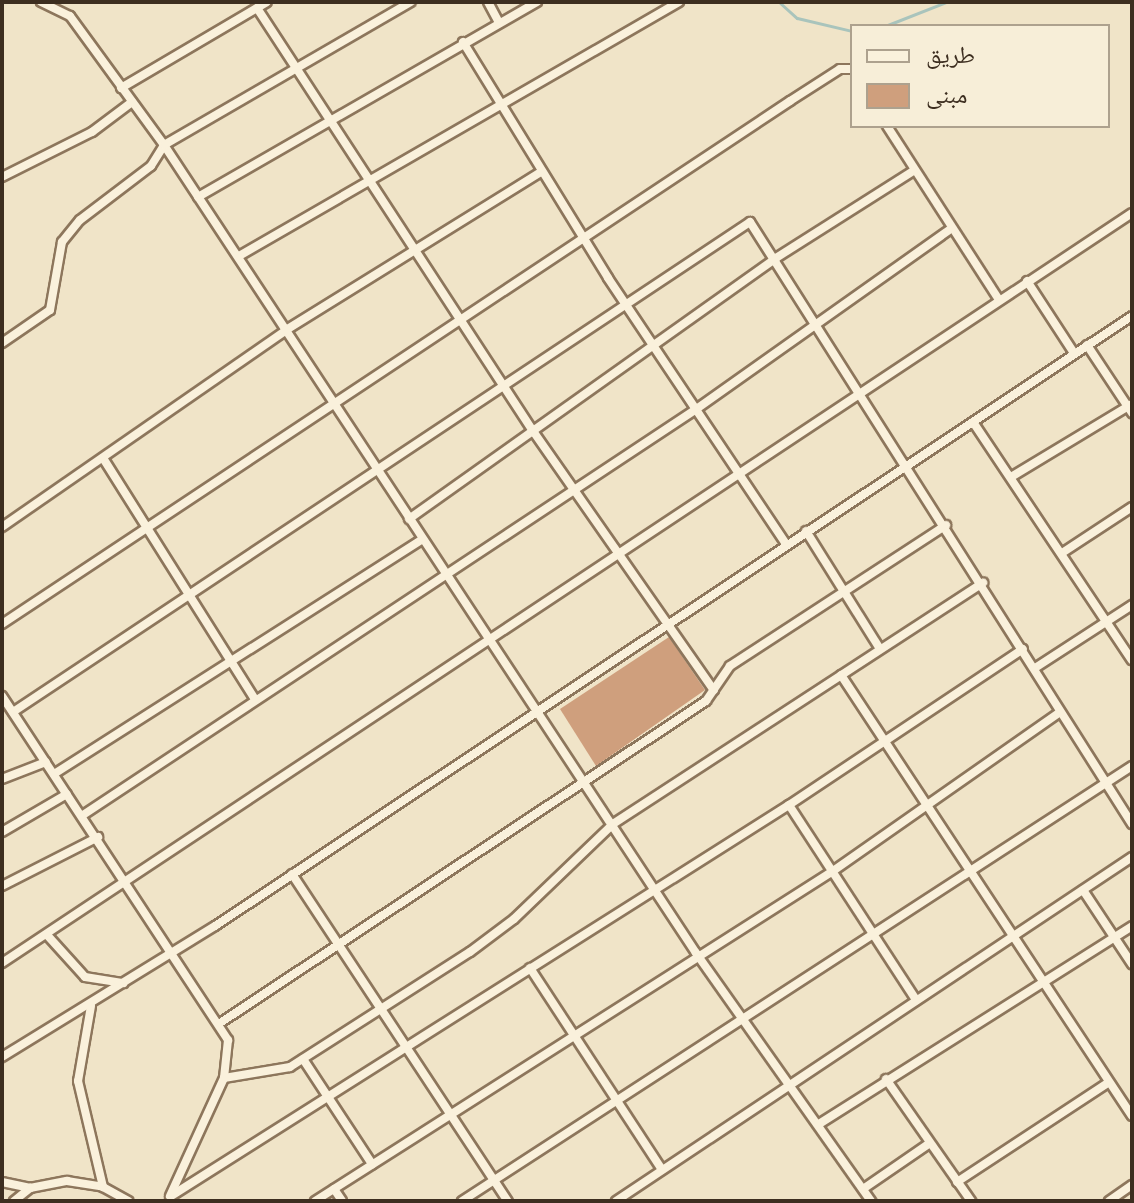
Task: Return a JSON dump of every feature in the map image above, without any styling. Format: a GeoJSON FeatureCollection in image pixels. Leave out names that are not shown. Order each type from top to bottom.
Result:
{"type":"FeatureCollection","features":[{"type":"Feature","properties":{"kind":"street"},"geometry":{"type":"LineString","coordinates":[[41,2],[70,16],[164,145],[409,519],[587,779],[696,953],[871,1201]]}},
{"type":"Feature","properties":{"kind":"street"},"geometry":{"type":"LineString","coordinates":[[121,88],[267,2]]}},
{"type":"Feature","properties":{"kind":"street"},"geometry":{"type":"LineString","coordinates":[[2,343],[50,310],[62,242],[80,220],[151,166],[164,145],[399,5],[411,2]]}},
{"type":"Feature","properties":{"kind":"street"},"geometry":{"type":"LineString","coordinates":[[488,2],[499,23]]}},
{"type":"Feature","properties":{"kind":"street"},"geometry":{"type":"LineString","coordinates":[[198,197],[326,120],[537,2]]}},
{"type":"Feature","properties":{"kind":"street"},"geometry":{"type":"LineString","coordinates":[[239,256],[503,108],[679,2]]}},
{"type":"Feature","properties":{"kind":"street"},"geometry":{"type":"LineString","coordinates":[[257,8],[326,120],[416,250],[533,431],[714,690]]}},
{"type":"Feature","properties":{"kind":"street"},"geometry":{"type":"LineString","coordinates":[[463,42],[627,306],[786,544]]}},
{"type":"Feature","properties":{"kind":"street"},"geometry":{"type":"LineString","coordinates":[[2,624],[332,401],[584,239],[827,77],[850,70]]}},
{"type":"Feature","properties":{"kind":"street"},"geometry":{"type":"LineString","coordinates":[[2,177],[92,132],[132,102]]}},
{"type":"Feature","properties":{"kind":"street"},"geometry":{"type":"LineString","coordinates":[[888,128],[949,230],[999,300]]}},
{"type":"Feature","properties":{"kind":"street"},"geometry":{"type":"LineString","coordinates":[[2,527],[286,330],[542,171]]}},
{"type":"Feature","properties":{"kind":"street"},"geometry":{"type":"LineString","coordinates":[[409,519],[776,258],[913,171]]}},
{"type":"Feature","properties":{"kind":"street"},"geometry":{"type":"LineString","coordinates":[[2,963],[48,936],[127,879],[741,476],[1132,213]]}},
{"type":"Feature","properties":{"kind":"street"},"geometry":{"type":"LineString","coordinates":[[13,712],[750,222],[983,583],[1059,713],[1132,824]]}},
{"type":"Feature","properties":{"kind":"street"},"geometry":{"type":"LineString","coordinates":[[83,815],[695,410],[949,230]]}},
{"type":"Feature","properties":{"kind":"street"},"geometry":{"type":"LineString","coordinates":[[1027,281],[1074,353]]}},
{"type":"Feature","properties":{"kind":"street"},"geometry":{"type":"LineString","coordinates":[[2,1057],[91,1006],[172,953],[1132,316]]}},
{"type":"Feature","properties":{"kind":"street"},"geometry":{"type":"LineString","coordinates":[[1011,477],[1131,408],[1087,345]]}},
{"type":"Feature","properties":{"kind":"street"},"geometry":{"type":"LineString","coordinates":[[973,422],[1132,660]]}},
{"type":"Feature","properties":{"kind":"street"},"geometry":{"type":"LineString","coordinates":[[103,458],[255,699]]}},
{"type":"Feature","properties":{"kind":"street"},"geometry":{"type":"LineString","coordinates":[[1062,553],[1132,507]]}},
{"type":"Feature","properties":{"kind":"street"},"geometry":{"type":"LineString","coordinates":[[220,1023],[587,779],[714,690],[730,666],[844,595],[946,525]]}},
{"type":"Feature","properties":{"kind":"street"},"geometry":{"type":"LineString","coordinates":[[806,531],[880,649]]}},
{"type":"Feature","properties":{"kind":"street"},"geometry":{"type":"LineString","coordinates":[[54,774],[423,539]]}},
{"type":"Feature","properties":{"kind":"street"},"geometry":{"type":"LineString","coordinates":[[224,1078],[261,1076],[303,1059],[381,1009],[514,919],[613,824],[983,583]]}},
{"type":"Feature","properties":{"kind":"street"},"geometry":{"type":"LineString","coordinates":[[1035,668],[1132,605]]}},
{"type":"Feature","properties":{"kind":"street"},"geometry":{"type":"LineString","coordinates":[[170,1198],[789,805],[1023,649]]}},
{"type":"Feature","properties":{"kind":"street"},"geometry":{"type":"LineString","coordinates":[[841,675],[1132,1116]]}},
{"type":"Feature","properties":{"kind":"street"},"geometry":{"type":"LineString","coordinates":[[2,696],[127,879],[228,1040],[224,1078],[170,1198]]}},
{"type":"Feature","properties":{"kind":"street"},"geometry":{"type":"LineString","coordinates":[[315,1201],[696,953],[833,871],[1059,713]]}},
{"type":"Feature","properties":{"kind":"street"},"geometry":{"type":"LineString","coordinates":[[2,779],[46,762]]}},
{"type":"Feature","properties":{"kind":"street"},"geometry":{"type":"LineString","coordinates":[[462,1201],[1132,766]]}},
{"type":"Feature","properties":{"kind":"street"},"geometry":{"type":"LineString","coordinates":[[2,832],[67,794]]}},
{"type":"Feature","properties":{"kind":"street"},"geometry":{"type":"LineString","coordinates":[[789,805],[916,1000]]}},
{"type":"Feature","properties":{"kind":"street"},"geometry":{"type":"LineString","coordinates":[[2,886],[98,837]]}},
{"type":"Feature","properties":{"kind":"street"},"geometry":{"type":"LineString","coordinates":[[616,1201],[1132,857]]}},
{"type":"Feature","properties":{"kind":"street"},"geometry":{"type":"LineString","coordinates":[[292,874],[508,1201]]}},
{"type":"Feature","properties":{"kind":"street"},"geometry":{"type":"LineString","coordinates":[[1083,890],[1132,964]]}},
{"type":"Feature","properties":{"kind":"street"},"geometry":{"type":"LineString","coordinates":[[819,1124],[1132,926]]}},
{"type":"Feature","properties":{"kind":"street"},"geometry":{"type":"LineString","coordinates":[[48,936],[85,977],[125,983]]}},
{"type":"Feature","properties":{"kind":"street"},"geometry":{"type":"LineString","coordinates":[[530,968],[662,1170]]}},
{"type":"Feature","properties":{"kind":"street"},"geometry":{"type":"LineString","coordinates":[[91,1006],[78,1081],[103,1187]]}},
{"type":"Feature","properties":{"kind":"street"},"geometry":{"type":"LineString","coordinates":[[303,1059],[372,1164]]}},
{"type":"Feature","properties":{"kind":"street"},"geometry":{"type":"LineString","coordinates":[[886,1079],[971,1201]]}},
{"type":"Feature","properties":{"kind":"street"},"geometry":{"type":"LineString","coordinates":[[957,1182],[1108,1083]]}},
{"type":"Feature","properties":{"kind":"street"},"geometry":{"type":"LineString","coordinates":[[863,1189],[930,1143]]}},
{"type":"Feature","properties":{"kind":"street"},"geometry":{"type":"LineString","coordinates":[[2,1182],[30,1188],[67,1181],[103,1187],[128,1201]]}},
{"type":"Feature","properties":{"kind":"street"},"geometry":{"type":"LineString","coordinates":[[1109,1201],[1132,1185]]}},
{"type":"Feature","properties":{"kind":"street"},"geometry":{"type":"LineString","coordinates":[[14,1201],[30,1188]]}},
{"type":"Feature","properties":{"kind":"street"},"geometry":{"type":"LineString","coordinates":[[334,1189],[342,1201]]}},
{"type":"Feature","properties":{"kind":"building"},"geometry":{"type":"Polygon","coordinates":[[[669,637],[705,690],[596,766],[560,709],[669,637]]]}},
{"type":"Feature","properties":{"kind":"waterway"},"geometry":{"type":"LineString","coordinates":[[779,2],[797,18],[850,31]]}},
{"type":"Feature","properties":{"kind":"waterway"},"geometry":{"type":"LineString","coordinates":[[890,24],[946,2]]}}]}
